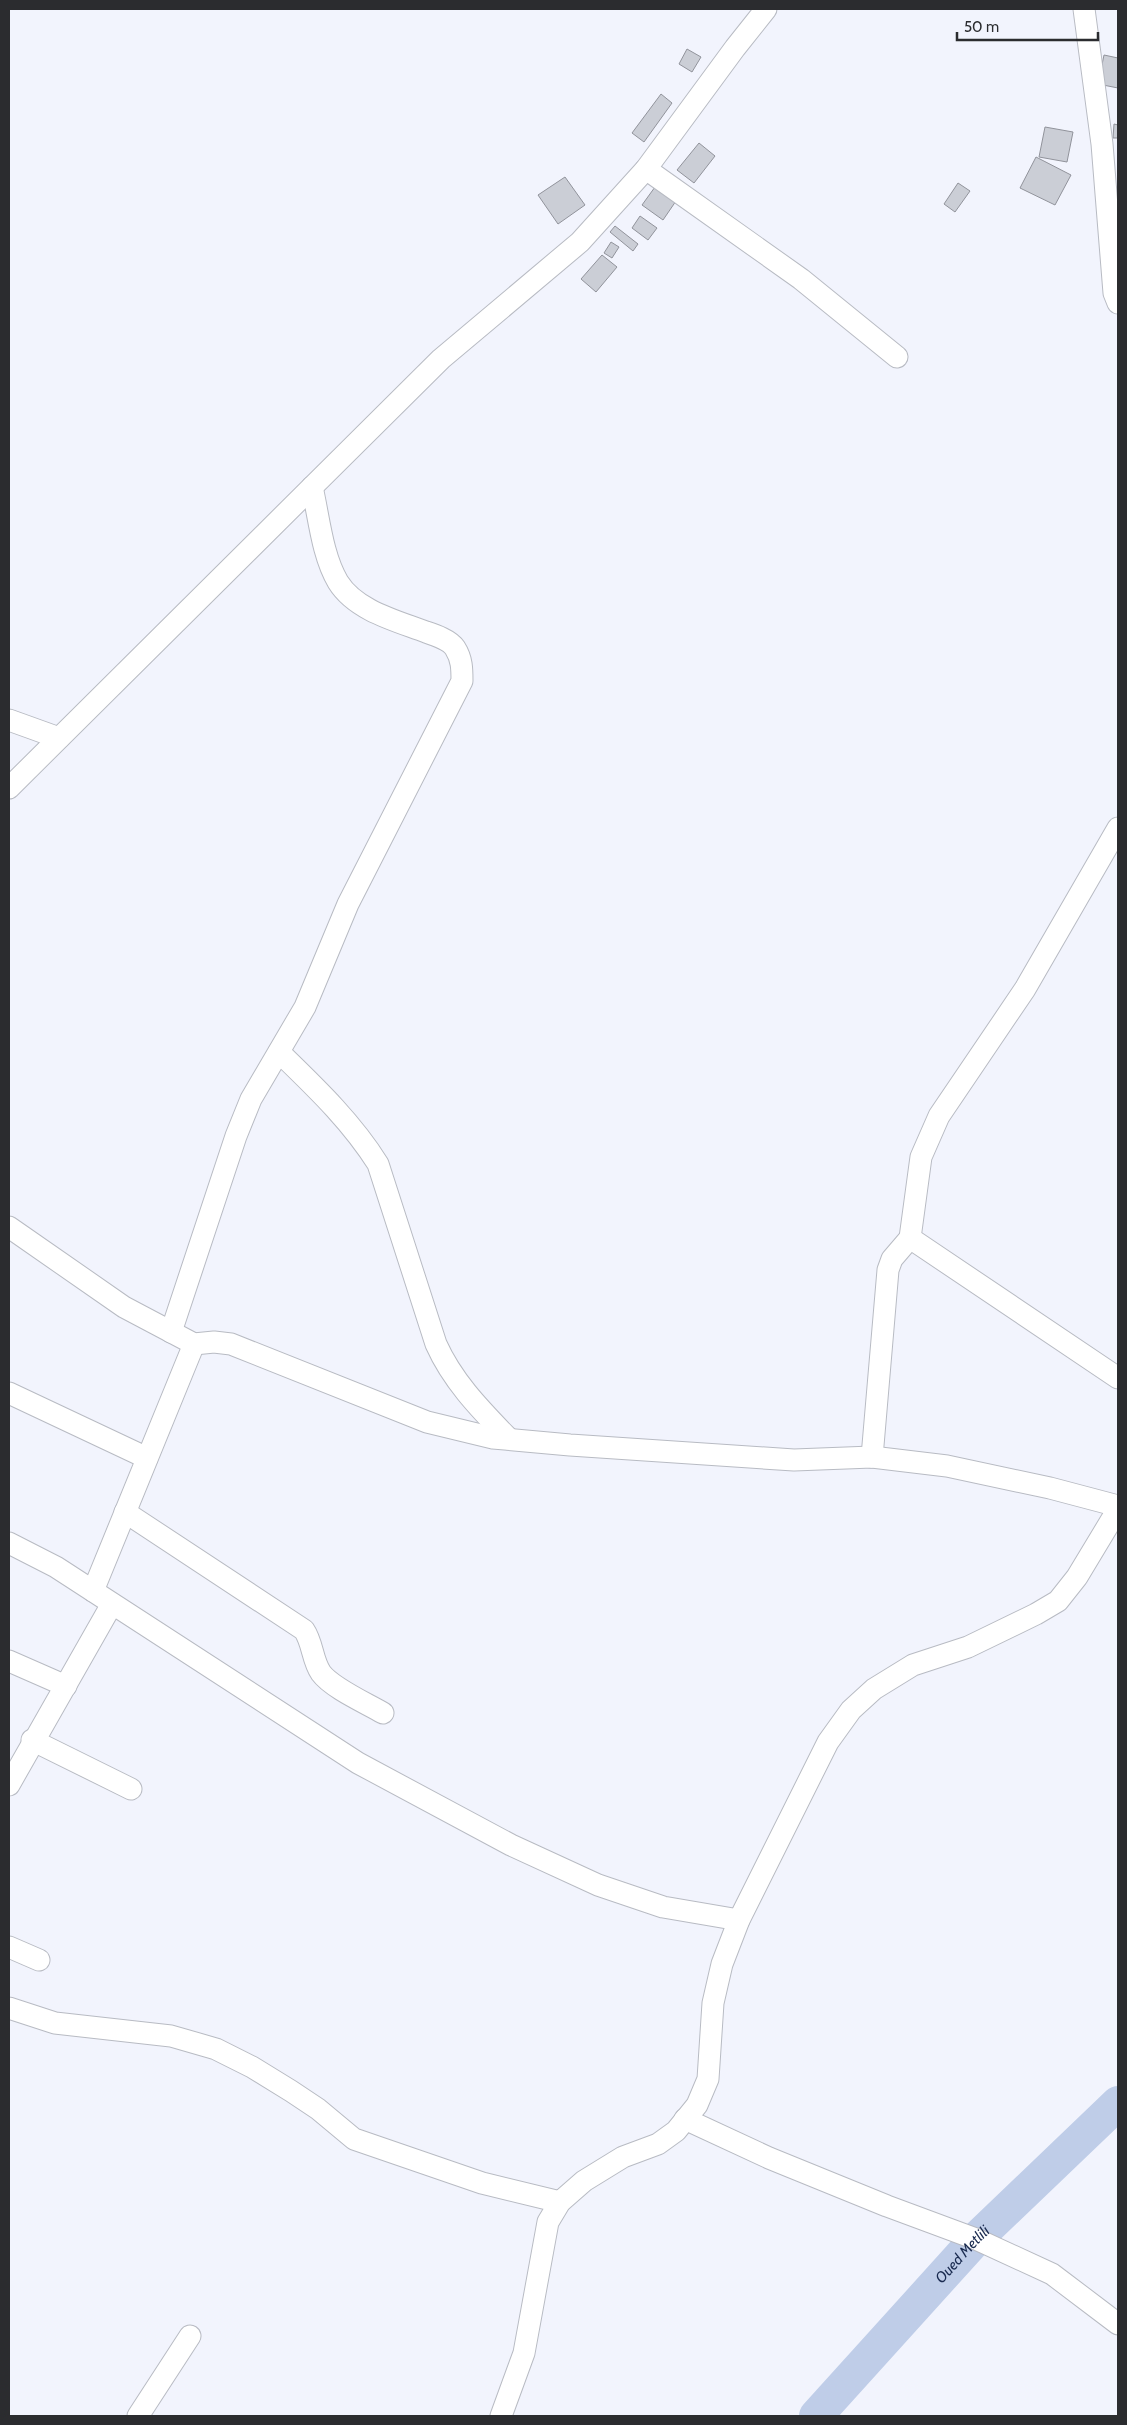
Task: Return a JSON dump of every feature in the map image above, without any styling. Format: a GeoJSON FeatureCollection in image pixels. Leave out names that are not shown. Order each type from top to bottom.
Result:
{"type":"FeatureCollection","features":[{"type":"Feature","properties":{"kind":"street"},"geometry":{"type":"LineString","coordinates":[[9,788],[441,359],[580,242],[646,169],[766,9]]}},
{"type":"Feature","properties":{"kind":"street"},"geometry":{"type":"LineString","coordinates":[[1084,9],[1102,144],[1114,293],[1118,303]]}},
{"type":"Feature","properties":{"kind":"street"},"geometry":{"type":"LineString","coordinates":[[646,169],[801,279],[897,357]]}},
{"type":"Feature","properties":{"kind":"street"},"geometry":{"type":"LineString","coordinates":[[171,1332],[236,1136],[251,1099],[305,1007],[348,904],[462,681],[462,662],[455,647],[438,636],[379,614],[355,600],[339,583],[329,560],[312,487]]}},
{"type":"Feature","properties":{"kind":"street"},"geometry":{"type":"LineString","coordinates":[[9,720],[59,738]]}},
{"type":"Feature","properties":{"kind":"street"},"geometry":{"type":"LineString","coordinates":[[872,1457],[888,1270],[892,1259],[910,1238],[921,1158],[940,1116],[1025,988],[1118,828]]}},
{"type":"Feature","properties":{"kind":"street"},"geometry":{"type":"LineString","coordinates":[[279,1052],[337,1109],[363,1140],[378,1164],[436,1344],[445,1365],[473,1402],[509,1439]]}},
{"type":"Feature","properties":{"kind":"street"},"geometry":{"type":"LineString","coordinates":[[9,1227],[124,1307],[194,1344],[214,1342],[231,1344],[427,1422],[509,1439],[570,1445],[794,1460],[872,1457],[947,1466],[1050,1488],[1118,1508],[1078,1577],[1058,1600],[1036,1614],[968,1647],[914,1665],[874,1689],[851,1710],[828,1742],[739,1920],[722,1964],[714,2003],[708,2079],[697,2105],[676,2131],[658,2144],[623,2157],[584,2181],[560,2202],[548,2222],[524,2354],[501,2416]]}},
{"type":"Feature","properties":{"kind":"street"},"geometry":{"type":"LineString","coordinates":[[910,1238],[1118,1378]]}},
{"type":"Feature","properties":{"kind":"street"},"geometry":{"type":"LineString","coordinates":[[93,1591],[194,1344]]}},
{"type":"Feature","properties":{"kind":"street"},"geometry":{"type":"LineString","coordinates":[[9,1393],[147,1458]]}},
{"type":"Feature","properties":{"kind":"street"},"geometry":{"type":"LineString","coordinates":[[125,1512],[304,1630],[311,1640],[315,1660],[321,1674],[332,1683],[383,1713]]}},
{"type":"Feature","properties":{"kind":"street"},"geometry":{"type":"LineString","coordinates":[[9,1543],[56,1567],[358,1763],[512,1845],[598,1885],[663,1908],[739,1920]]}},
{"type":"Feature","properties":{"kind":"street"},"geometry":{"type":"LineString","coordinates":[[9,1785],[32,1740],[66,1686],[112,1604]]}},
{"type":"Feature","properties":{"kind":"street"},"geometry":{"type":"LineString","coordinates":[[9,1661],[66,1686]]}},
{"type":"Feature","properties":{"kind":"street"},"geometry":{"type":"LineString","coordinates":[[32,1740],[131,1789]]}},
{"type":"Feature","properties":{"kind":"street"},"geometry":{"type":"LineString","coordinates":[[9,1947],[39,1960]]}},
{"type":"Feature","properties":{"kind":"street"},"geometry":{"type":"LineString","coordinates":[[9,2008],[55,2023],[171,2036],[216,2049],[252,2066],[291,2091],[318,2109],[354,2139],[482,2182],[560,2202]]}},
{"type":"Feature","properties":{"kind":"street"},"geometry":{"type":"LineString","coordinates":[[685,2119],[769,2158],[887,2206],[976,2238],[1044,2270],[1118,2324]]}},
{"type":"Feature","properties":{"kind":"street"},"geometry":{"type":"LineString","coordinates":[[138,2416],[190,2336]]}},
{"type":"Feature","properties":{"kind":"building"},"geometry":{"type":"Polygon","coordinates":[[[687,49],[701,57],[692,72],[679,64],[687,49]]]}},
{"type":"Feature","properties":{"kind":"building"},"geometry":{"type":"Polygon","coordinates":[[[1104,55],[1118,58],[1118,88],[1098,84],[1104,55]]]}},
{"type":"Feature","properties":{"kind":"building"},"geometry":{"type":"Polygon","coordinates":[[[661,94],[672,103],[644,142],[632,133],[661,94]]]}},
{"type":"Feature","properties":{"kind":"building"},"geometry":{"type":"Polygon","coordinates":[[[1114,124],[1118,125],[1118,138],[1113,138],[1114,124]]]}},
{"type":"Feature","properties":{"kind":"building"},"geometry":{"type":"Polygon","coordinates":[[[1045,127],[1073,132],[1067,162],[1039,157],[1045,127]]]}},
{"type":"Feature","properties":{"kind":"building"},"geometry":{"type":"Polygon","coordinates":[[[699,143],[715,156],[694,183],[677,170],[699,143]]]}},
{"type":"Feature","properties":{"kind":"building"},"geometry":{"type":"Polygon","coordinates":[[[1036,157],[1071,175],[1055,205],[1020,188],[1036,157]]]}},
{"type":"Feature","properties":{"kind":"building"},"geometry":{"type":"Polygon","coordinates":[[[565,177],[585,205],[558,224],[538,195],[565,177]]]}},
{"type":"Feature","properties":{"kind":"building"},"geometry":{"type":"Polygon","coordinates":[[[958,183],[970,191],[955,212],[944,204],[958,183]]]}},
{"type":"Feature","properties":{"kind":"building"},"geometry":{"type":"Polygon","coordinates":[[[655,187],[676,201],[663,220],[642,205],[655,187]]]}},
{"type":"Feature","properties":{"kind":"building"},"geometry":{"type":"Polygon","coordinates":[[[640,216],[657,228],[648,240],[632,228],[640,216]]]}},
{"type":"Feature","properties":{"kind":"building"},"geometry":{"type":"Polygon","coordinates":[[[615,226],[638,244],[633,251],[610,232],[615,226]]]}},
{"type":"Feature","properties":{"kind":"building"},"geometry":{"type":"Polygon","coordinates":[[[611,242],[619,247],[612,258],[604,253],[611,242]]]}},
{"type":"Feature","properties":{"kind":"building"},"geometry":{"type":"Polygon","coordinates":[[[602,255],[617,267],[596,292],[581,279],[602,255]]]}},
{"type":"Feature","properties":{"kind":"waterway","name":"Oued Metlili"},"geometry":{"type":"LineString","coordinates":[[816,2416],[976,2239],[1118,2103]]}}]}
